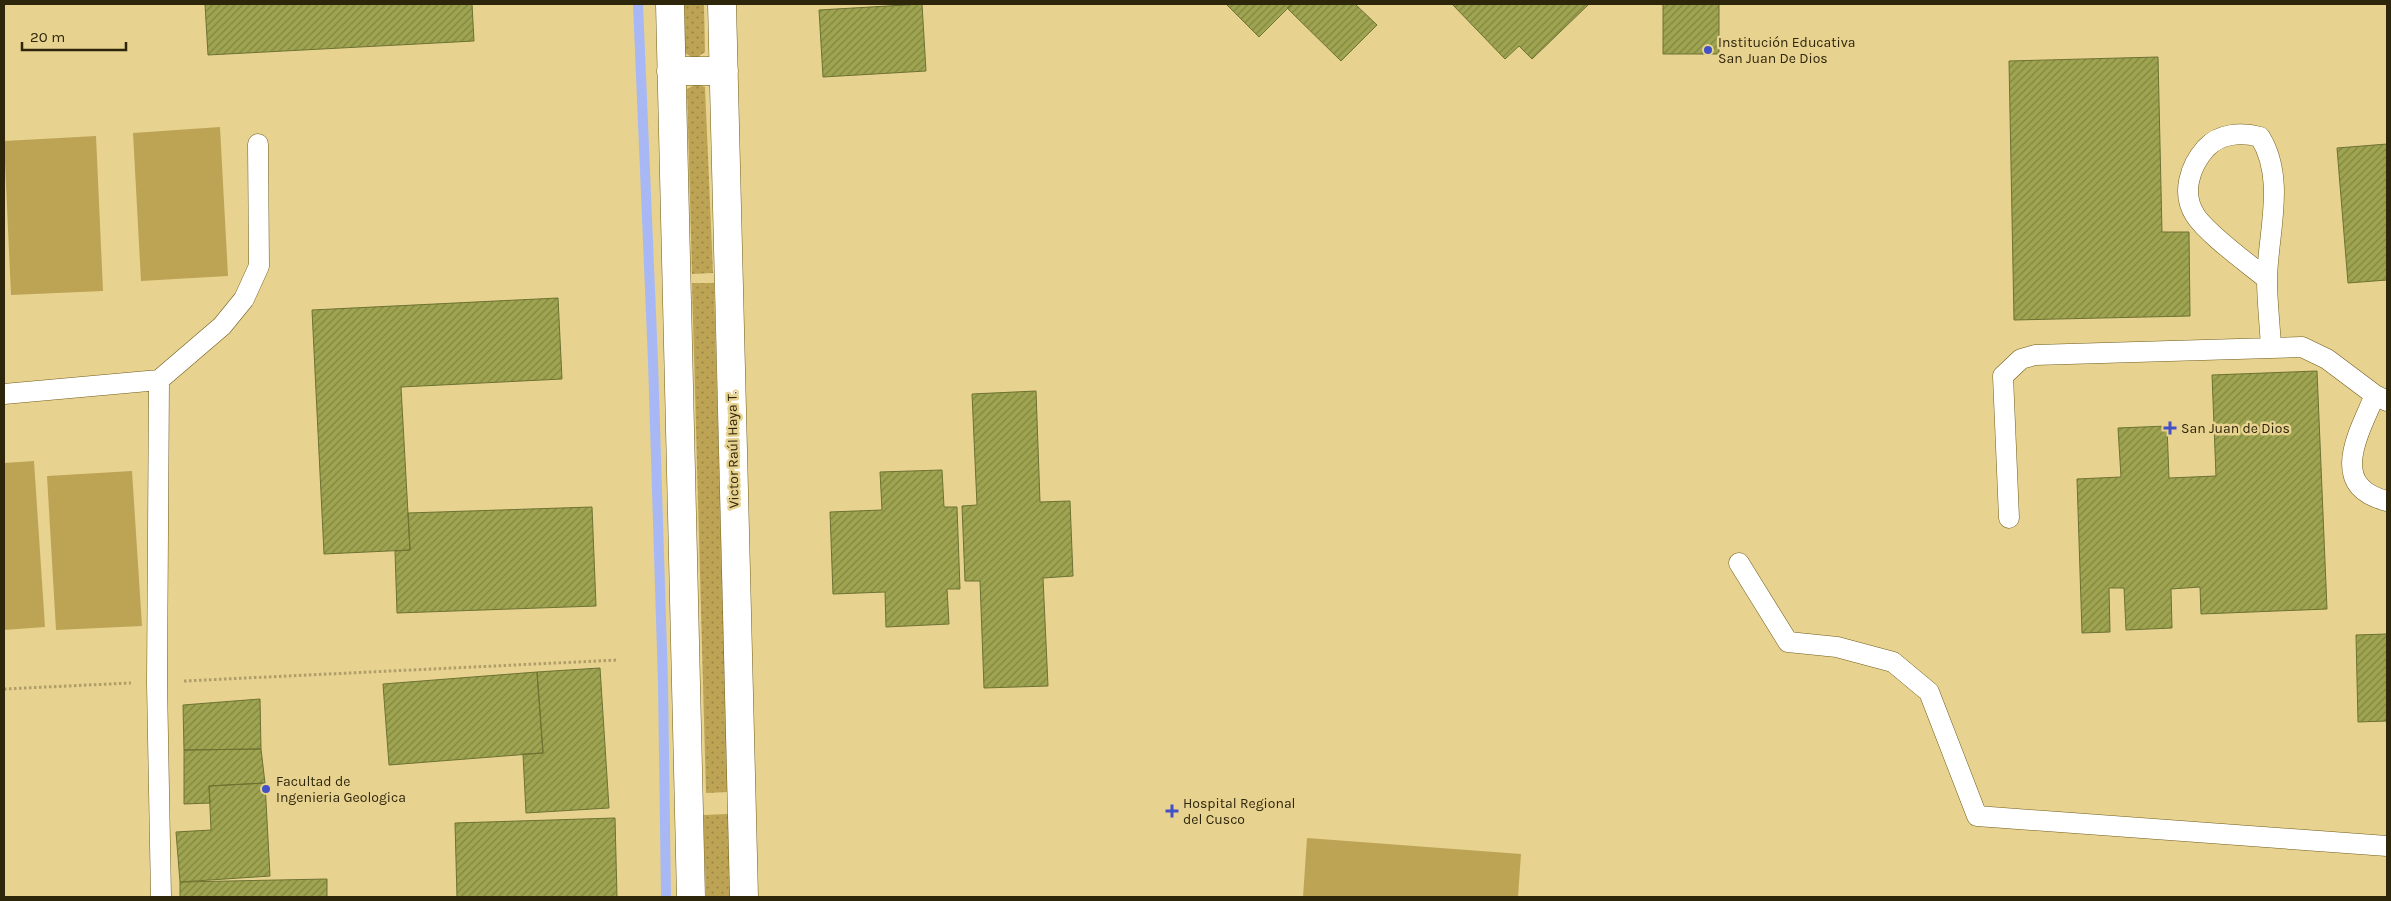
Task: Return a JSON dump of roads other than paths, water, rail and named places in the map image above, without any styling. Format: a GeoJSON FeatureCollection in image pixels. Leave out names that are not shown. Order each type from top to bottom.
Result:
{"type":"FeatureCollection","features":[{"type":"Feature","properties":{"kind":"street"},"geometry":{"type":"LineString","coordinates":[[670,4],[691,897]]}},
{"type":"Feature","properties":{"kind":"street","name":"Victor Raúl Haya T."},"geometry":{"type":"LineString","coordinates":[[722,4],[744,897]]}},
{"type":"Feature","properties":{"kind":"street"},"geometry":{"type":"LineString","coordinates":[[671,71],[724,71]]}},
{"type":"Feature","properties":{"kind":"lane"},"geometry":{"type":"LineString","coordinates":[[2268,279],[2212,233],[2196,216],[2190,205],[2188,188],[2191,168],[2210,143],[2228,136],[2246,133],[2260,137],[2268,151],[2275,180],[2268,279],[2271,348]]}},
{"type":"Feature","properties":{"kind":"lane"},"geometry":{"type":"LineString","coordinates":[[4,394],[159,380],[222,326],[244,299],[259,266],[258,144]]}},
{"type":"Feature","properties":{"kind":"lane"},"geometry":{"type":"LineString","coordinates":[[2009,518],[2003,376],[2021,360],[2035,355],[2302,347],[2327,359],[2381,398],[2352,451],[2351,463],[2354,477],[2362,489],[2373,497],[2387,501]]}},
{"type":"Feature","properties":{"kind":"lane"},"geometry":{"type":"LineString","coordinates":[[159,380],[157,682],[161,897]]}},
{"type":"Feature","properties":{"kind":"lane"},"geometry":{"type":"LineString","coordinates":[[1739,563],[1788,642],[1837,647],[1893,662],[1929,692],[1977,816],[2387,846]]}},
{"type":"Feature","properties":{"kind":"waterway"},"geometry":{"type":"LineString","coordinates":[[638,4],[653,361],[663,683],[666,897]]}},
{"type":"Feature","properties":{"kind":"place","name":"Institución Educativa San Juan De Dios"},"geometry":{"type":"Point","coordinates":[1708,50]}},
{"type":"Feature","properties":{"kind":"place","name":"San Juan de Dios"},"geometry":{"type":"Point","coordinates":[2170,428]}},
{"type":"Feature","properties":{"kind":"place","name":"Facultad de Ingenieria Geologica"},"geometry":{"type":"Point","coordinates":[266,789]}},
{"type":"Feature","properties":{"kind":"place","name":"Hospital Regional del Cusco"},"geometry":{"type":"Point","coordinates":[1172,811]}}]}
